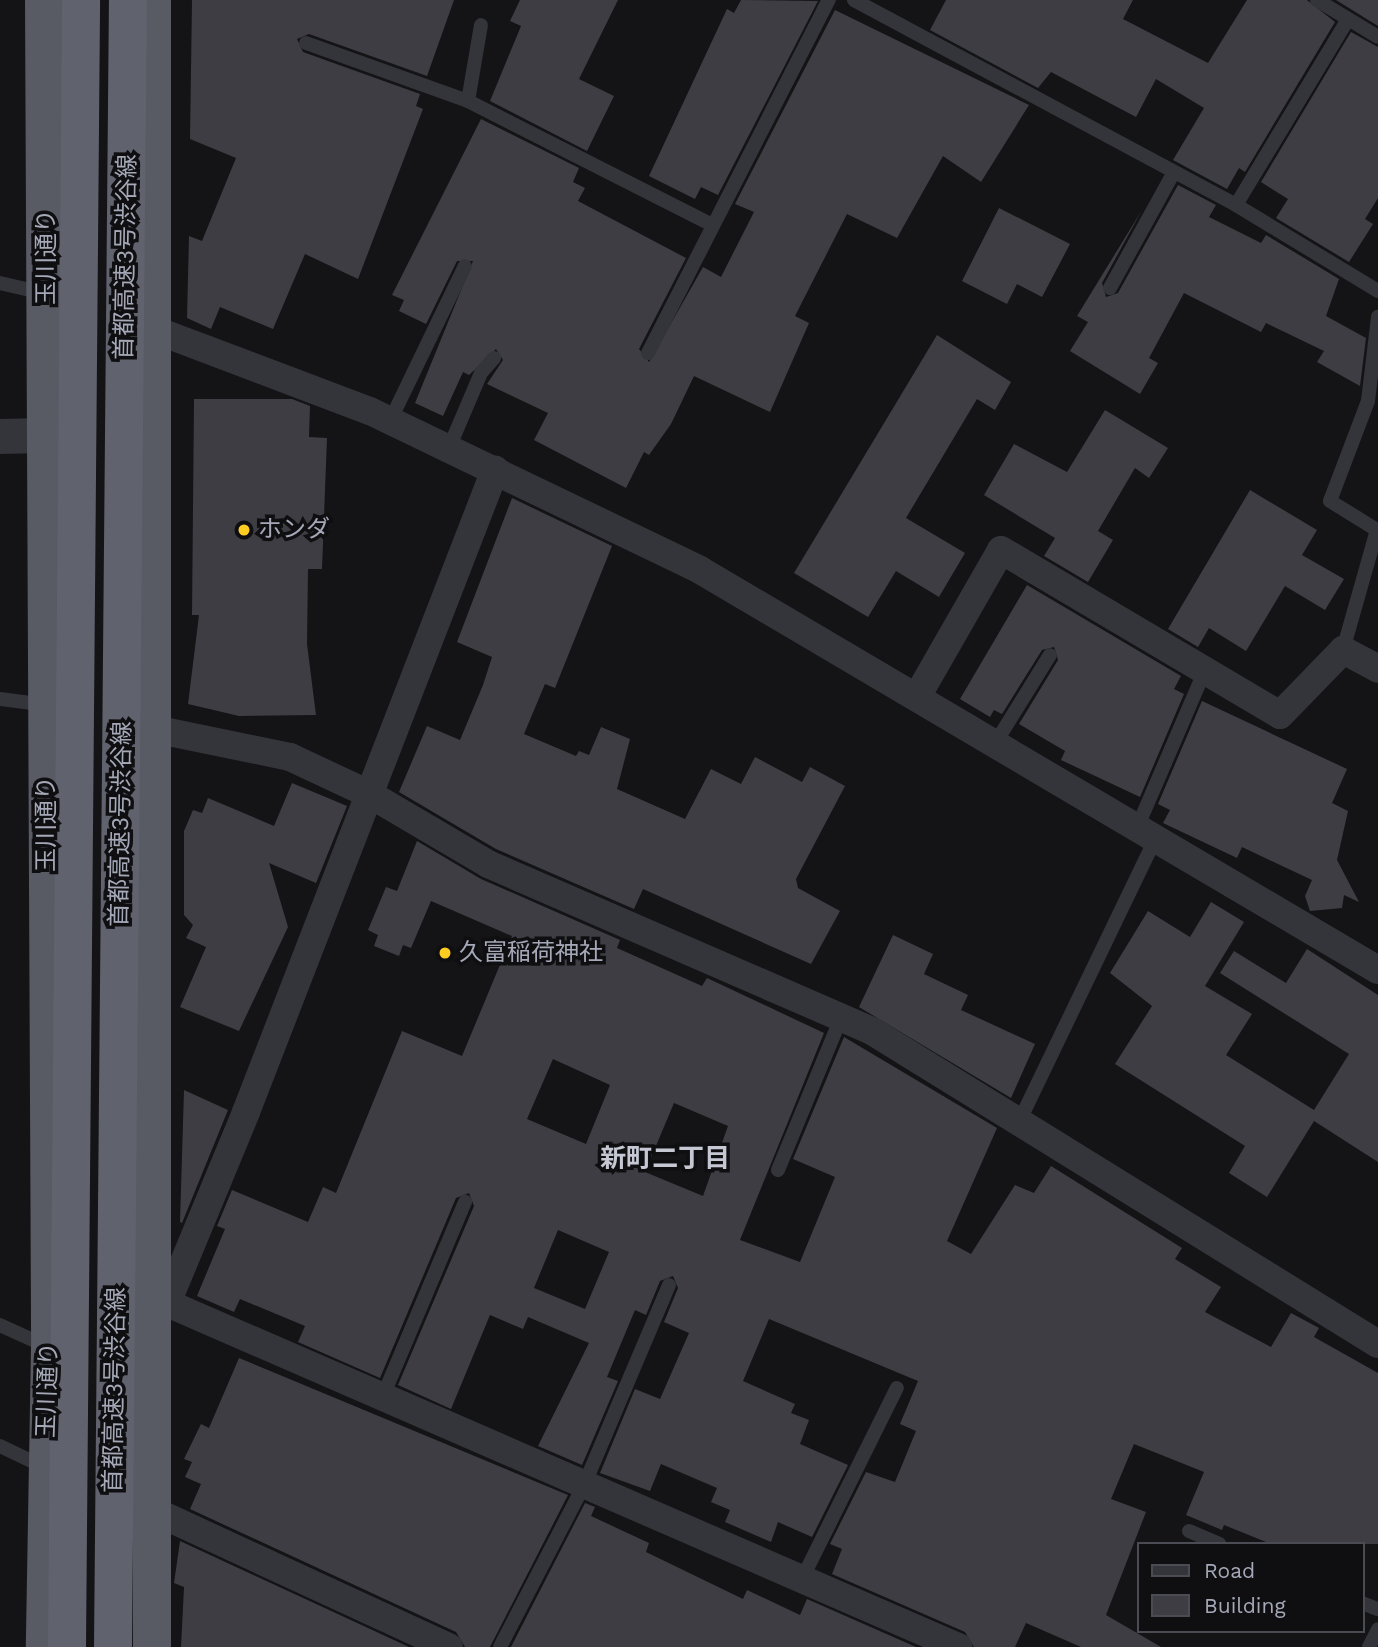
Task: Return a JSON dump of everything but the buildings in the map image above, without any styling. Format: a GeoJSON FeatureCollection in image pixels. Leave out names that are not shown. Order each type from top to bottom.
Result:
{"type":"FeatureCollection","features":[{"type":"Feature","properties":{"kind":"highway","name":"玉川通り"},"geometry":{"type":"LineString","coordinates":[[44,0],[48,294],[45,435],[50,1348],[45,1647]]}},
{"type":"Feature","properties":{"kind":"highway","name":"首都高速3号渋谷線"},"geometry":{"type":"LineString","coordinates":[[67,1647],[80,0]]}},
{"type":"Feature","properties":{"kind":"highway","name":"首都高速3号渋谷線"},"geometry":{"type":"LineString","coordinates":[[113,1647],[128,0]]}},
{"type":"Feature","properties":{"kind":"highway"},"geometry":{"type":"LineString","coordinates":[[152,0],[149,728],[158,1310],[152,1647]]}},
{"type":"Feature","properties":{"kind":"street"},"geometry":{"type":"LineString","coordinates":[[150,328],[390,421],[700,570],[918,695],[1146,834],[1378,970]]}},
{"type":"Feature","properties":{"kind":"street"},"geometry":{"type":"LineString","coordinates":[[0,436],[45,435]]}},
{"type":"Feature","properties":{"kind":"street"},"geometry":{"type":"LineString","coordinates":[[495,470],[371,795],[158,1310],[383,1396],[803,1577],[958,1647]]}},
{"type":"Feature","properties":{"kind":"street"},"geometry":{"type":"LineString","coordinates":[[918,695],[1001,550],[1280,715],[1343,650],[1378,670]]}},
{"type":"Feature","properties":{"kind":"street"},"geometry":{"type":"LineString","coordinates":[[149,728],[290,757],[371,795],[488,864],[841,1018],[1019,1122],[1378,1344]]}},
{"type":"Feature","properties":{"kind":"street"},"geometry":{"type":"LineString","coordinates":[[154,1511],[449,1647]]}},
{"type":"Feature","properties":{"kind":"lane"},"geometry":{"type":"LineString","coordinates":[[648,353],[829,0]]}},
{"type":"Feature","properties":{"kind":"lane"},"geometry":{"type":"LineString","coordinates":[[854,0],[1236,205],[1378,291]]}},
{"type":"Feature","properties":{"kind":"lane"},"geometry":{"type":"LineString","coordinates":[[1317,0],[1378,37]]}},
{"type":"Feature","properties":{"kind":"lane"},"geometry":{"type":"LineString","coordinates":[[1236,205],[1348,19]]}},
{"type":"Feature","properties":{"kind":"lane"},"geometry":{"type":"LineString","coordinates":[[468,102],[481,25]]}},
{"type":"Feature","properties":{"kind":"lane"},"geometry":{"type":"LineString","coordinates":[[306,43],[468,102],[712,225]]}},
{"type":"Feature","properties":{"kind":"lane"},"geometry":{"type":"LineString","coordinates":[[1110,288],[1174,172]]}},
{"type":"Feature","properties":{"kind":"lane"},"geometry":{"type":"LineString","coordinates":[[390,421],[465,266]]}},
{"type":"Feature","properties":{"kind":"lane"},"geometry":{"type":"LineString","coordinates":[[0,283],[48,294]]}},
{"type":"Feature","properties":{"kind":"lane"},"geometry":{"type":"LineString","coordinates":[[1343,650],[1377,530],[1330,501],[1368,401],[1378,317]]}},
{"type":"Feature","properties":{"kind":"lane"},"geometry":{"type":"LineString","coordinates":[[449,448],[481,373],[494,358]]}},
{"type":"Feature","properties":{"kind":"lane"},"geometry":{"type":"LineString","coordinates":[[996,742],[1050,655]]}},
{"type":"Feature","properties":{"kind":"lane"},"geometry":{"type":"LineString","coordinates":[[1019,1122],[1146,834],[1205,670]]}},
{"type":"Feature","properties":{"kind":"lane"},"geometry":{"type":"LineString","coordinates":[[0,699],[46,705]]}},
{"type":"Feature","properties":{"kind":"lane"},"geometry":{"type":"LineString","coordinates":[[778,1170],[841,1018]]}},
{"type":"Feature","properties":{"kind":"lane"},"geometry":{"type":"LineString","coordinates":[[383,1396],[465,1202]]}},
{"type":"Feature","properties":{"kind":"lane"},"geometry":{"type":"LineString","coordinates":[[500,1647],[585,1483],[669,1285]]}},
{"type":"Feature","properties":{"kind":"lane"},"geometry":{"type":"LineString","coordinates":[[0,1325],[50,1348]]}},
{"type":"Feature","properties":{"kind":"lane"},"geometry":{"type":"LineString","coordinates":[[803,1577],[897,1388]]}},
{"type":"Feature","properties":{"kind":"lane"},"geometry":{"type":"LineString","coordinates":[[0,1446],[46,1468]]}},
{"type":"Feature","properties":{"kind":"lane"},"geometry":{"type":"LineString","coordinates":[[1189,1531],[1214,1542]]}},
{"type":"Feature","properties":{"kind":"lane"},"geometry":{"type":"LineString","coordinates":[[1369,1647],[1378,1629]]}},
{"type":"Feature","properties":{"kind":"place","name":"ホンダ"},"geometry":{"type":"Point","coordinates":[244,530]}},
{"type":"Feature","properties":{"kind":"place","name":"久富稲荷神社"},"geometry":{"type":"Point","coordinates":[445,953]}},
{"type":"Feature","properties":{"kind":"district","name":"新町二丁目"},"geometry":{"type":"Point","coordinates":[665,1159]}}]}
